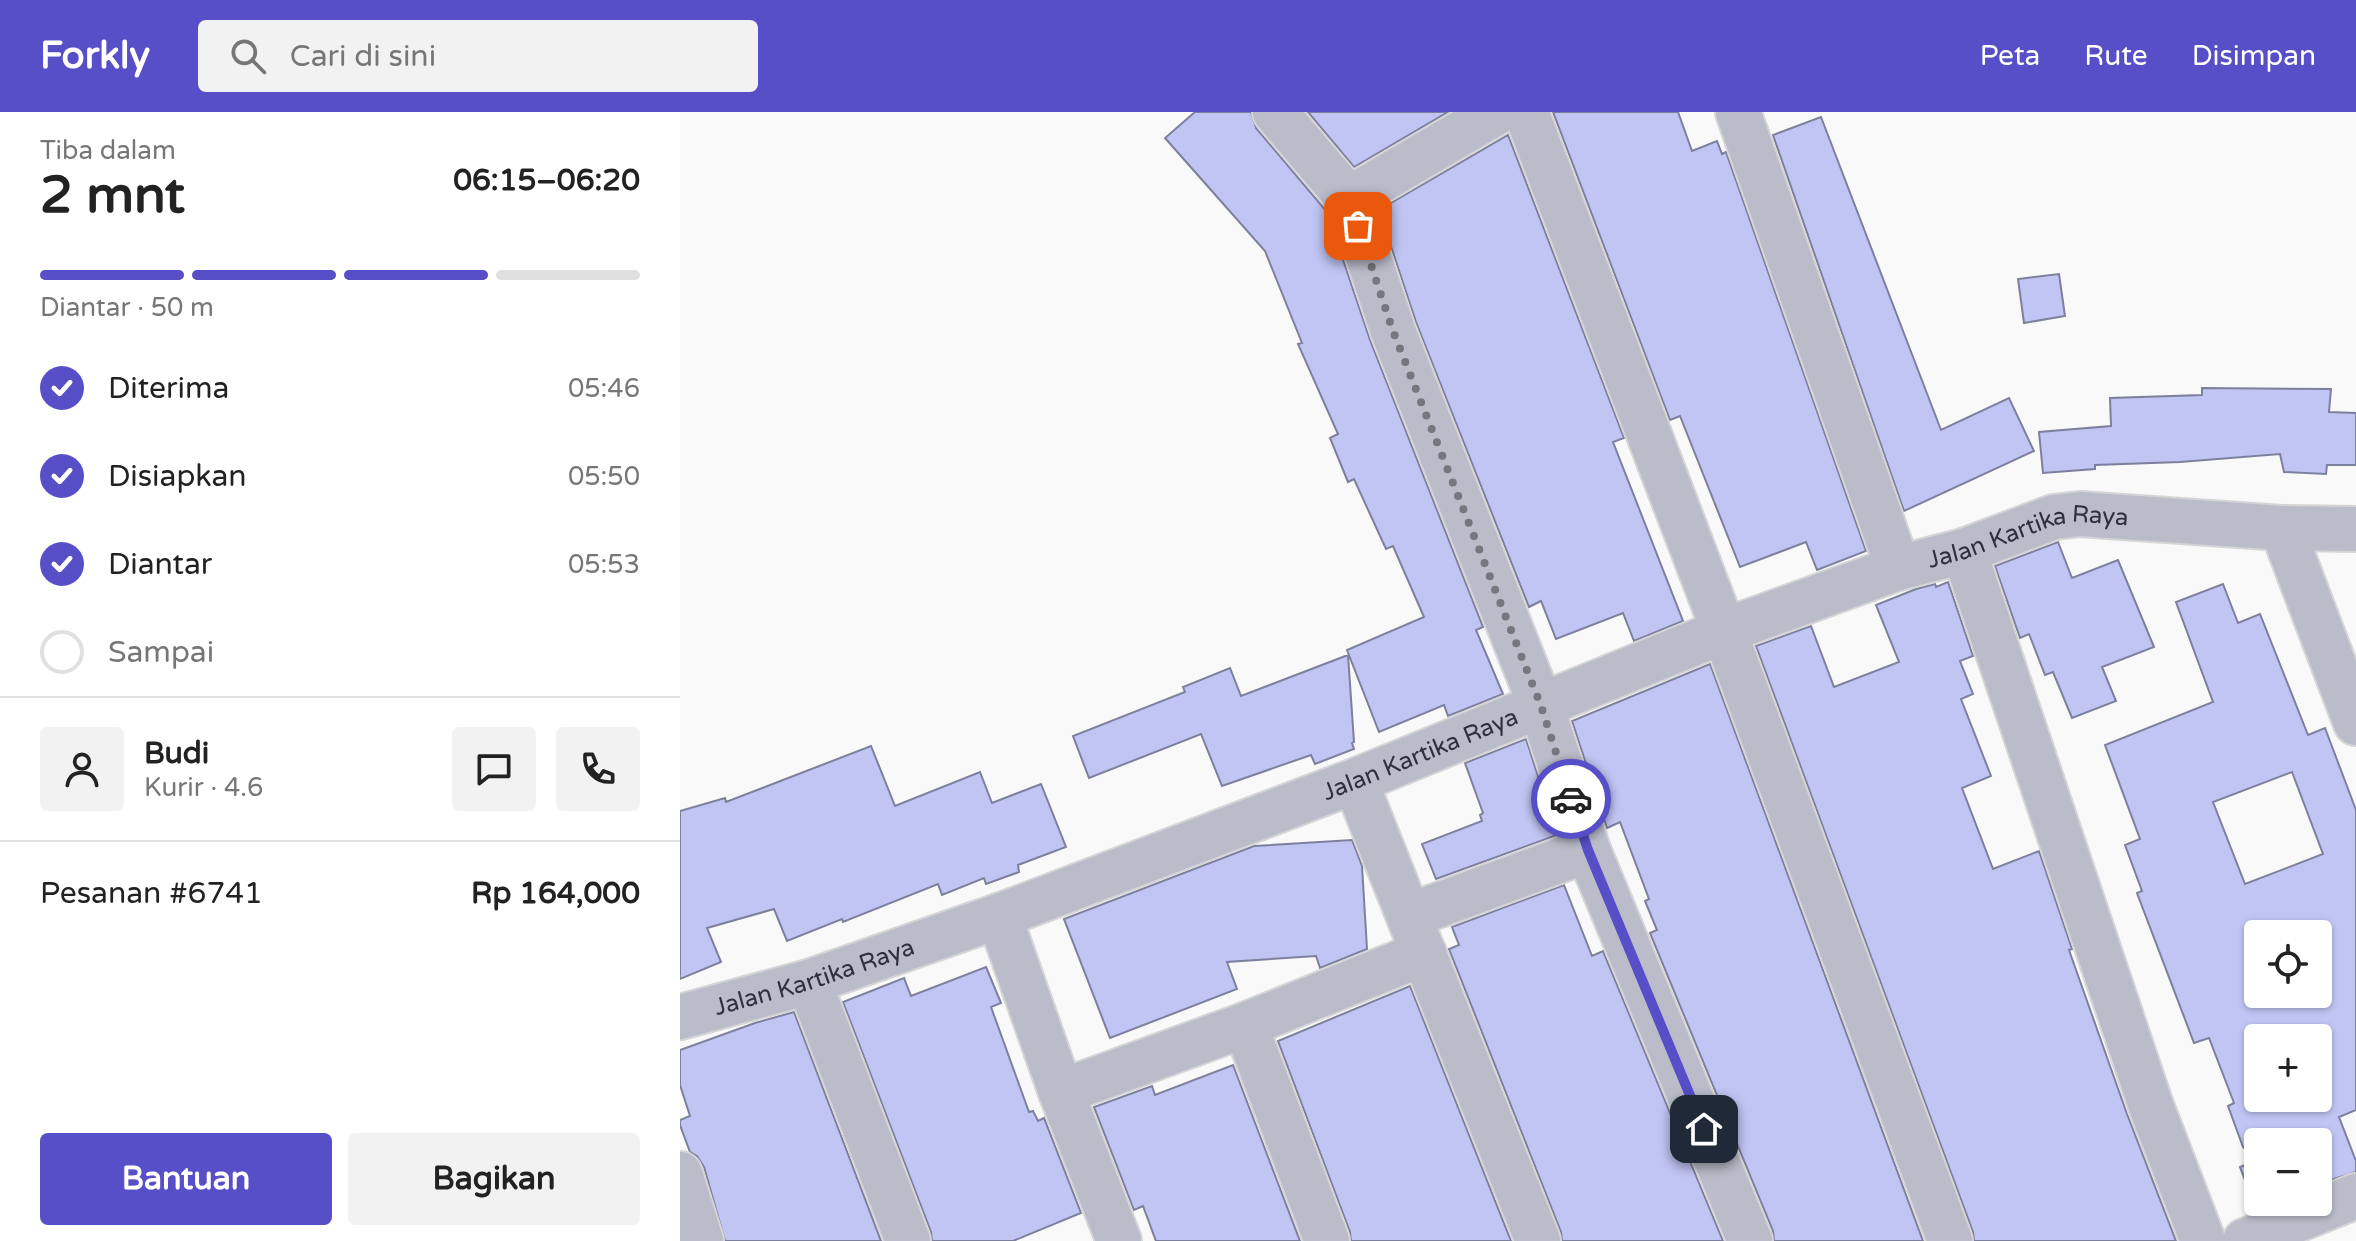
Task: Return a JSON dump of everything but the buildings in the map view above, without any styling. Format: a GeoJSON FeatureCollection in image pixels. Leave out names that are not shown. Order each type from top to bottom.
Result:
{"type":"FeatureCollection","features":[{"type":"Feature","properties":{"kind":"street"},"geometry":{"type":"LineString","coordinates":[[1275,112],[1349,199],[1393,331],[1541,706],[1588,850],[1750,1241]]}},
{"type":"Feature","properties":{"kind":"street"},"geometry":{"type":"LineString","coordinates":[[1349,199],[1497,112]]}},
{"type":"Feature","properties":{"kind":"street"},"geometry":{"type":"LineString","coordinates":[[1526,112],[1724,631],[1950,1241]]}},
{"type":"Feature","properties":{"kind":"street"},"geometry":{"type":"LineString","coordinates":[[1738,112],[1898,568]]}},
{"type":"Feature","properties":{"kind":"street","name":"Jalan Kartika Raya"},"geometry":{"type":"LineString","coordinates":[[680,1017],[809,982],[999,916],[1355,781],[1724,631],[1898,568],[1964,551],[2054,517],[2080,514],[2282,528],[2356,529]]}},
{"type":"Feature","properties":{"kind":"street"},"geometry":{"type":"LineString","coordinates":[[2282,528],[2356,723]]}},
{"type":"Feature","properties":{"kind":"street"},"geometry":{"type":"LineString","coordinates":[[1964,551],[2146,1091],[2203,1241]]}},
{"type":"Feature","properties":{"kind":"street"},"geometry":{"type":"LineString","coordinates":[[1355,781],[1538,1241]]}},
{"type":"Feature","properties":{"kind":"street"},"geometry":{"type":"LineString","coordinates":[[1061,1092],[1245,1025],[1416,935],[1588,850]]}},
{"type":"Feature","properties":{"kind":"street"},"geometry":{"type":"LineString","coordinates":[[999,916],[1061,1092],[1119,1241]]}},
{"type":"Feature","properties":{"kind":"street"},"geometry":{"type":"LineString","coordinates":[[809,982],[908,1241]]}},
{"type":"Feature","properties":{"kind":"street"},"geometry":{"type":"LineString","coordinates":[[1245,1025],[1327,1241]]}},
{"type":"Feature","properties":{"kind":"street"},"geometry":{"type":"LineString","coordinates":[[680,1174],[701,1241]]}},
{"type":"Feature","properties":{"kind":"street"},"geometry":{"type":"LineString","coordinates":[[2245,1241],[2356,1196]]}},
{"type":"Feature","properties":{"kind":"way so far"},"geometry":{"type":"LineString","coordinates":[[1358,226],[1393,331],[1541,706],[1571,799]]}},
{"type":"Feature","properties":{"kind":"route"},"geometry":{"type":"LineString","coordinates":[[1571,799],[1588,850],[1704,1129]]}}]}
